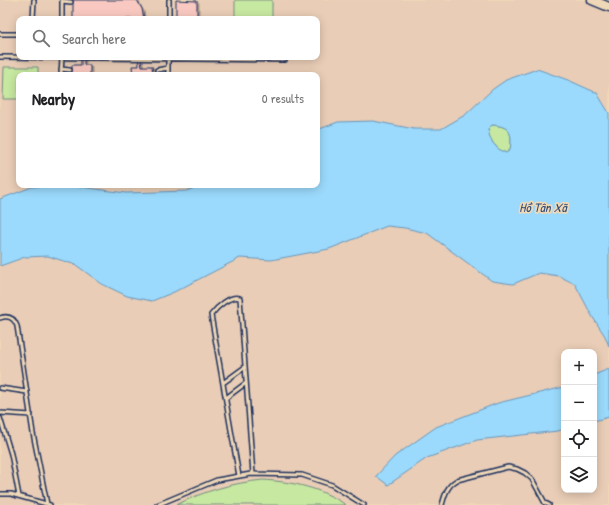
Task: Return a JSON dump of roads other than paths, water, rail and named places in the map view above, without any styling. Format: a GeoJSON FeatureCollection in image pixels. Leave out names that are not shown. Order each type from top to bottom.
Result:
{"type":"FeatureCollection","features":[{"type":"Feature","properties":{"kind":"street"},"geometry":{"type":"LineString","coordinates":[[592,0],[609,7]]}},
{"type":"Feature","properties":{"kind":"lane"},"geometry":{"type":"LineString","coordinates":[[33,16],[34,0]]}},
{"type":"Feature","properties":{"kind":"lane"},"geometry":{"type":"LineString","coordinates":[[169,0],[169,16]]}},
{"type":"Feature","properties":{"kind":"lane"},"geometry":{"type":"LineString","coordinates":[[62,16],[62,1],[71,2]]}},
{"type":"Feature","properties":{"kind":"lane"},"geometry":{"type":"LineString","coordinates":[[0,34],[16,34]]}},
{"type":"Feature","properties":{"kind":"lane"},"geometry":{"type":"LineString","coordinates":[[0,57],[16,57]]}},
{"type":"Feature","properties":{"kind":"lane"},"geometry":{"type":"LineString","coordinates":[[62,60],[62,72]]}},
{"type":"Feature","properties":{"kind":"lane"},"geometry":{"type":"LineString","coordinates":[[168,60],[168,72]]}},
{"type":"Feature","properties":{"kind":"lane"},"geometry":{"type":"LineString","coordinates":[[157,70],[168,68]]}},
{"type":"Feature","properties":{"kind":"lane"},"geometry":{"type":"LineString","coordinates":[[62,69],[70,70]]}},
{"type":"Feature","properties":{"kind":"lane"},"geometry":{"type":"LineString","coordinates":[[239,476],[211,315],[231,298],[238,297],[240,298],[253,474]]}},
{"type":"Feature","properties":{"kind":"lane"},"geometry":{"type":"LineString","coordinates":[[0,318],[4,316],[12,318],[17,326],[31,415],[49,505],[11,494],[0,494]]}},
{"type":"Feature","properties":{"kind":"lane"},"geometry":{"type":"LineString","coordinates":[[223,383],[245,367]]}},
{"type":"Feature","properties":{"kind":"lane"},"geometry":{"type":"LineString","coordinates":[[226,398],[246,383]]}},
{"type":"Feature","properties":{"kind":"lane"},"geometry":{"type":"LineString","coordinates":[[0,388],[27,392]]}},
{"type":"Feature","properties":{"kind":"lane"},"geometry":{"type":"LineString","coordinates":[[0,413],[31,415]]}},
{"type":"Feature","properties":{"kind":"lane"},"geometry":{"type":"LineString","coordinates":[[0,418],[11,454],[19,496]]}},
{"type":"Feature","properties":{"kind":"lane"},"geometry":{"type":"LineString","coordinates":[[442,505],[446,490],[450,484],[457,480],[508,467],[524,472],[532,479],[545,503],[549,505]]}},
{"type":"Feature","properties":{"kind":"lane"},"geometry":{"type":"LineString","coordinates":[[158,505],[217,480],[253,474],[302,475],[332,485],[364,505]]}},
{"type":"Feature","properties":{"kind":"water","name":"Hồ Tân Xã"},"geometry":{"type":"Polygon","coordinates":[[[537,69],[568,80],[597,93],[609,113],[609,346],[605,336],[592,316],[575,284],[559,276],[539,273],[513,284],[492,281],[427,233],[405,228],[387,226],[329,249],[271,260],[240,258],[174,292],[152,301],[127,296],[102,284],[76,265],[48,256],[25,257],[0,266],[0,199],[29,188],[88,188],[126,193],[186,191],[195,188],[320,188],[320,129],[338,122],[373,121],[414,129],[441,129],[465,115],[493,89],[506,80],[537,69]],[[492,125],[488,129],[491,140],[499,149],[506,153],[510,150],[511,139],[509,132],[503,127],[492,125]]]}},
{"type":"Feature","properties":{"kind":"water"},"geometry":{"type":"Polygon","coordinates":[[[609,369],[609,417],[597,420],[597,385],[597,374],[609,369]]]}},
{"type":"Feature","properties":{"kind":"water"},"geometry":{"type":"Polygon","coordinates":[[[561,388],[561,430],[477,440],[427,458],[388,485],[376,476],[395,456],[436,427],[498,403],[561,388]]]}}]}
